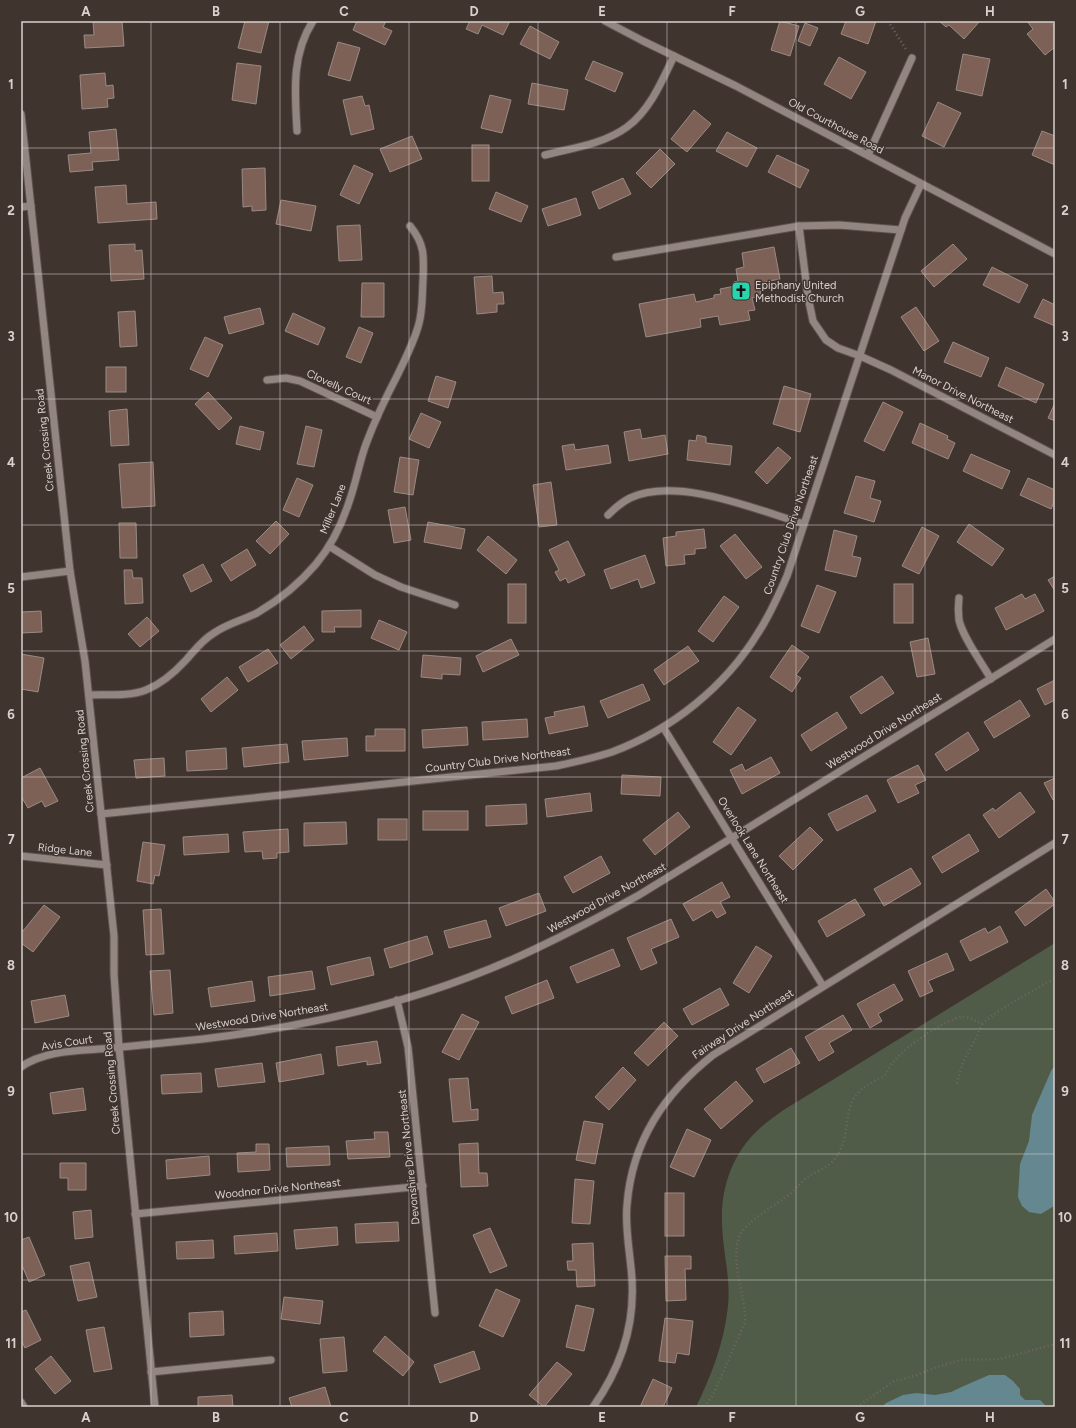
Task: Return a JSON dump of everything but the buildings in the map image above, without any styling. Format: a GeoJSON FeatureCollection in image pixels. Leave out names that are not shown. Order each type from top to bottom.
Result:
{"type":"FeatureCollection","features":[{"type":"Feature","properties":{"kind":"street"},"geometry":{"type":"LineString","coordinates":[[297,131],[295,83],[297,64],[302,44],[313,21]]}},
{"type":"Feature","properties":{"kind":"street","name":"Old Courthouse Road"},"geometry":{"type":"LineString","coordinates":[[605,21],[736,86],[1055,254]]}},
{"type":"Feature","properties":{"kind":"street"},"geometry":{"type":"LineString","coordinates":[[545,154],[591,143],[614,135],[627,127],[639,116],[652,99],[674,56]]}},
{"type":"Feature","properties":{"kind":"street"},"geometry":{"type":"LineString","coordinates":[[868,155],[912,58]]}},
{"type":"Feature","properties":{"kind":"street","name":"Creek Crossing Road"},"geometry":{"type":"LineString","coordinates":[[21,114],[70,571],[89,694],[114,936],[114,974],[119,1047],[155,1407]]}},
{"type":"Feature","properties":{"kind":"street","name":"Country Club Drive Northeast"},"geometry":{"type":"LineString","coordinates":[[101,814],[556,766],[612,752],[642,739],[663,727],[701,700],[740,660],[754,640],[775,604],[787,576],[905,218],[921,184]]}},
{"type":"Feature","properties":{"kind":"street"},"geometry":{"type":"LineString","coordinates":[[21,207],[31,206]]}},
{"type":"Feature","properties":{"kind":"street"},"geometry":{"type":"LineString","coordinates":[[616,257],[799,226],[839,225],[901,230]]}},
{"type":"Feature","properties":{"kind":"street","name":"Miller Lane"},"geometry":{"type":"LineString","coordinates":[[89,694],[130,694],[158,684],[175,671],[200,643],[214,632],[256,613],[277,600],[293,587],[315,564],[329,546],[350,502],[365,446],[377,417],[412,344],[418,326],[422,307],[424,256],[421,244],[410,226]]}},
{"type":"Feature","properties":{"kind":"street","name":"Manor Drive Northeast"},"geometry":{"type":"LineString","coordinates":[[799,226],[808,297],[813,321],[826,340],[838,348],[891,370],[1055,456]]}},
{"type":"Feature","properties":{"kind":"street","name":"Clovelly Court"},"geometry":{"type":"LineString","coordinates":[[267,380],[286,378],[300,381],[377,417]]}},
{"type":"Feature","properties":{"kind":"street"},"geometry":{"type":"LineString","coordinates":[[608,515],[617,506],[630,498],[644,494],[661,492],[688,492],[710,495],[804,524]]}},
{"type":"Feature","properties":{"kind":"street"},"geometry":{"type":"LineString","coordinates":[[329,546],[375,575],[401,587],[454,605]]}},
{"type":"Feature","properties":{"kind":"street"},"geometry":{"type":"LineString","coordinates":[[21,577],[70,571]]}},
{"type":"Feature","properties":{"kind":"street"},"geometry":{"type":"LineString","coordinates":[[959,598],[958,610],[960,622],[967,639],[991,679]]}},
{"type":"Feature","properties":{"kind":"street","name":"Westwood Drive Northeast"},"geometry":{"type":"LineString","coordinates":[[119,1047],[280,1028],[329,1018],[397,1000],[479,973],[534,950],[639,895],[1055,639]]}},
{"type":"Feature","properties":{"kind":"street","name":"Overlook Lane Northeast"},"geometry":{"type":"LineString","coordinates":[[663,727],[824,986]]}},
{"type":"Feature","properties":{"kind":"street","name":"Fairway Drive Northeast"},"geometry":{"type":"LineString","coordinates":[[593,1407],[606,1389],[616,1368],[628,1332],[631,1316],[633,1293],[626,1234],[626,1205],[630,1178],[637,1154],[648,1129],[676,1088],[713,1054],[1055,844]]}},
{"type":"Feature","properties":{"kind":"street","name":"Ridge Lane"},"geometry":{"type":"LineString","coordinates":[[21,856],[106,865]]}},
{"type":"Feature","properties":{"kind":"street","name":"Devonshire Drive Northeast"},"geometry":{"type":"LineString","coordinates":[[397,1000],[408,1047],[435,1313]]}},
{"type":"Feature","properties":{"kind":"street","name":"Avis Court"},"geometry":{"type":"LineString","coordinates":[[21,1067],[32,1060],[45,1056],[66,1052],[119,1047]]}},
{"type":"Feature","properties":{"kind":"street","name":"Woodnor Drive Northeast"},"geometry":{"type":"LineString","coordinates":[[135,1214],[423,1186]]}},
{"type":"Feature","properties":{"kind":"street"},"geometry":{"type":"LineString","coordinates":[[151,1372],[271,1360]]}},
{"type":"Feature","properties":{"kind":"street"},"geometry":{"type":"LineString","coordinates":[[21,1402],[24,1407]]}},
{"type":"Feature","properties":{"kind":"path"},"geometry":{"type":"LineString","coordinates":[[888,21],[912,58]]}},
{"type":"Feature","properties":{"kind":"path"},"geometry":{"type":"LineString","coordinates":[[956,1086],[963,1062],[982,1024],[1008,1004],[1055,978]]}},
{"type":"Feature","properties":{"kind":"path"},"geometry":{"type":"LineString","coordinates":[[705,1407],[714,1393],[745,1322],[745,1312],[737,1260],[737,1244],[741,1234],[748,1225],[790,1193],[806,1178],[830,1163],[838,1154],[844,1140],[852,1103],[859,1091],[884,1076],[894,1060],[929,1033],[952,1019],[964,1017],[973,1019],[982,1024]]}},
{"type":"Feature","properties":{"kind":"path"},"geometry":{"type":"LineString","coordinates":[[857,1407],[894,1381],[916,1376],[934,1368],[960,1360],[1000,1359],[1055,1344]]}},
{"type":"Feature","properties":{"kind":"green space"},"geometry":{"type":"Polygon","coordinates":[[[1055,943],[1055,1407],[696,1407],[720,1346],[724,1333],[728,1306],[729,1295],[722,1232],[722,1208],[726,1183],[735,1160],[749,1139],[782,1111],[1055,943]]]}},
{"type":"Feature","properties":{"kind":"water"},"geometry":{"type":"Polygon","coordinates":[[[1055,1065],[1055,1202],[1054,1206],[1041,1214],[1029,1212],[1022,1206],[1018,1197],[1020,1164],[1029,1141],[1032,1115],[1055,1065]]]}},
{"type":"Feature","properties":{"kind":"water"},"geometry":{"type":"Polygon","coordinates":[[[989,1375],[1005,1375],[1020,1389],[1020,1395],[1025,1400],[1040,1400],[1047,1407],[882,1407],[886,1403],[903,1395],[916,1393],[935,1395],[951,1392],[989,1375]]]}},
{"type":"Feature","properties":{"kind":"place","name":"Epiphany United Methodist Church"},"geometry":{"type":"Point","coordinates":[741,291]}}]}
